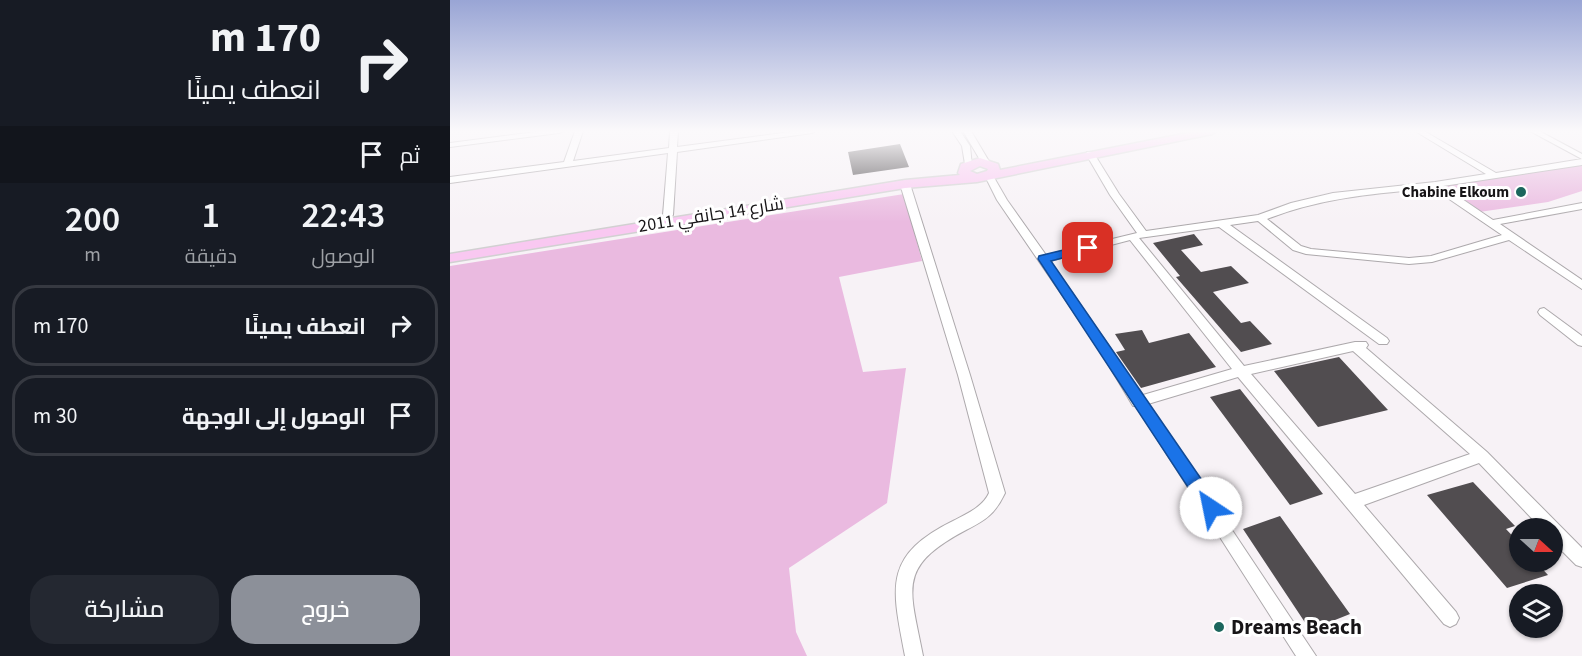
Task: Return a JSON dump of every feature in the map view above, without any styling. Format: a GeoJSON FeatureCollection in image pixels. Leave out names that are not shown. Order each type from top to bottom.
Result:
{"type":"FeatureCollection","features":[{"type":"Feature","properties":{"kind":"main road","name":"شارع 14 جانفي 2011"},"geometry":{"type":"LineString","coordinates":[[450,258],[905,184],[1024,162]]}},
{"type":"Feature","properties":{"kind":"main road","name":"شارع 14 جانفي 2011"},"geometry":{"type":"LineString","coordinates":[[450,249],[1041,162]]}},
{"type":"Feature","properties":{"kind":"street"},"geometry":{"type":"LineString","coordinates":[[450,180],[585,162]]}},
{"type":"Feature","properties":{"kind":"street"},"geometry":{"type":"LineString","coordinates":[[668,215],[672,162]]}},
{"type":"Feature","properties":{"kind":"street"},"geometry":{"type":"LineString","coordinates":[[975,162],[1044,259],[1138,402],[1223,525],[1307,656]]}},
{"type":"Feature","properties":{"kind":"street"},"geometry":{"type":"LineString","coordinates":[[977,162],[980,171]]}},
{"type":"Feature","properties":{"kind":"street"},"geometry":{"type":"LineString","coordinates":[[1095,162],[1138,235],[1241,371],[1450,618]]}},
{"type":"Feature","properties":{"kind":"street"},"geometry":{"type":"LineString","coordinates":[[1471,162],[1495,176]]}},
{"type":"Feature","properties":{"kind":"street"},"geometry":{"type":"LineString","coordinates":[[1044,259],[1138,235],[1260,218],[1294,205],[1333,196],[1435,185],[1573,162]]}},
{"type":"Feature","properties":{"kind":"street"},"geometry":{"type":"LineString","coordinates":[[905,184],[964,375],[997,494],[995,501],[985,510],[922,547],[908,568],[904,582],[904,600],[914,656]]}},
{"type":"Feature","properties":{"kind":"street"},"geometry":{"type":"LineString","coordinates":[[1435,185],[1580,282]]}},
{"type":"Feature","properties":{"kind":"street"},"geometry":{"type":"LineString","coordinates":[[1492,223],[1582,206]]}},
{"type":"Feature","properties":{"kind":"street"},"geometry":{"type":"LineString","coordinates":[[1260,218],[1297,248],[1310,252],[1409,261],[1431,259],[1511,236]]}},
{"type":"Feature","properties":{"kind":"street"},"geometry":{"type":"LineString","coordinates":[[1222,224],[1383,341]]}},
{"type":"Feature","properties":{"kind":"street"},"geometry":{"type":"LineString","coordinates":[[1544,312],[1582,342]]}},
{"type":"Feature","properties":{"kind":"street"},"geometry":{"type":"LineString","coordinates":[[1138,402],[1241,371],[1359,346],[1482,456],[1542,518]]}},
{"type":"Feature","properties":{"kind":"street"},"geometry":{"type":"LineString","coordinates":[[1352,502],[1482,456]]}},
{"type":"Feature","properties":{"kind":"street"},"geometry":{"type":"LineString","coordinates":[[1563,539],[1582,559]]}},
{"type":"Feature","properties":{"kind":"shaded area"},"geometry":{"type":"Polygon","coordinates":[[[1582,163],[1582,191],[1548,202],[1479,212],[1436,182],[1582,163]]]}},
{"type":"Feature","properties":{"kind":"shaded area"},"geometry":{"type":"Polygon","coordinates":[[[904,194],[922,261],[839,277],[863,372],[906,368],[887,503],[789,568],[796,632],[807,656],[450,656],[450,266],[904,194]]]}},
{"type":"Feature","properties":{"kind":"building"},"geometry":{"type":"Polygon","coordinates":[[[850,162],[907,162],[909,167],[853,175],[850,162]]]}},
{"type":"Feature","properties":{"kind":"building"},"geometry":{"type":"Polygon","coordinates":[[[1194,234],[1203,245],[1181,250],[1201,272],[1231,266],[1249,283],[1213,292],[1241,323],[1250,321],[1272,344],[1241,352],[1176,277],[1180,276],[1153,243],[1194,234]]]}},
{"type":"Feature","properties":{"kind":"building"},"geometry":{"type":"Polygon","coordinates":[[[1142,330],[1149,343],[1189,333],[1216,367],[1141,388],[1116,352],[1125,350],[1115,334],[1142,330]]]}},
{"type":"Feature","properties":{"kind":"building"},"geometry":{"type":"Polygon","coordinates":[[[1339,357],[1388,410],[1318,427],[1274,371],[1339,357]]]}},
{"type":"Feature","properties":{"kind":"building"},"geometry":{"type":"Polygon","coordinates":[[[1240,389],[1323,494],[1290,505],[1210,397],[1240,389]]]}},
{"type":"Feature","properties":{"kind":"building"},"geometry":{"type":"Polygon","coordinates":[[[1473,482],[1509,520],[1509,528],[1506,529],[1509,532],[1509,572],[1545,572],[1548,575],[1520,584],[1509,584],[1507,588],[1427,495],[1473,482]]]}},
{"type":"Feature","properties":{"kind":"building"},"geometry":{"type":"Polygon","coordinates":[[[1280,516],[1350,614],[1310,630],[1243,529],[1280,516]]]}},
{"type":"Feature","properties":{"kind":"place","name":"Chabine Elkoum"},"geometry":{"type":"Point","coordinates":[1521,192]}},
{"type":"Feature","properties":{"kind":"place","name":"Dreams Beach"},"geometry":{"type":"Point","coordinates":[1219,627]}},
{"type":"Feature","properties":{"kind":"route"},"geometry":{"type":"LineString","coordinates":[[1088,248],[1044,259],[1211,508]]}}]}
